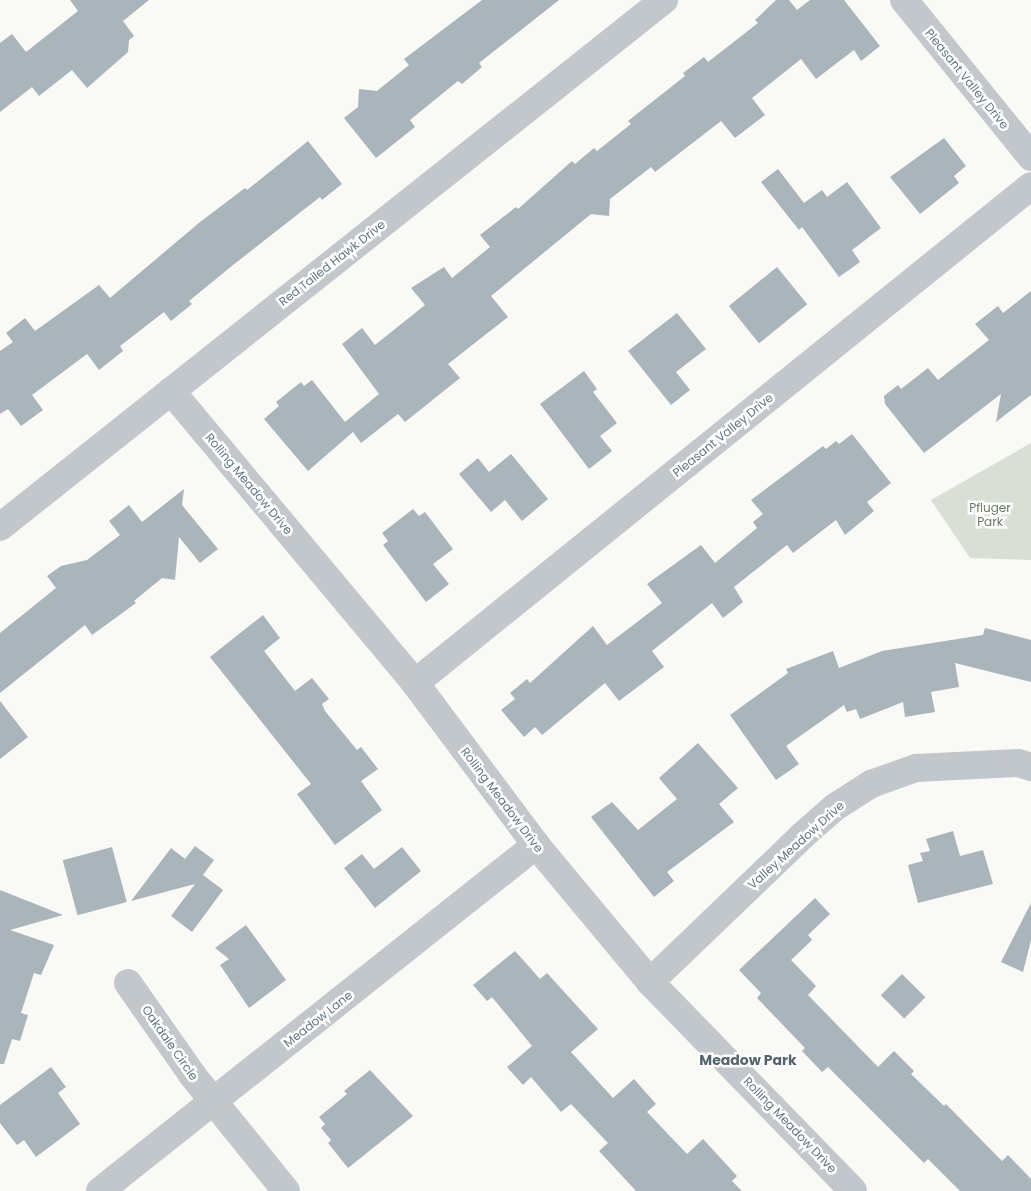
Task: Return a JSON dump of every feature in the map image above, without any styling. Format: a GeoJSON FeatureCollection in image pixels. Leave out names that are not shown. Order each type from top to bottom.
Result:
{"type":"FeatureCollection","features":[{"type":"Feature","properties":{"kind":"street","name":"Red Tailed Hawk Drive"},"geometry":{"type":"LineString","coordinates":[[0,527],[664,0]]}},
{"type":"Feature","properties":{"kind":"street","name":"Pleasant Valley Drive"},"geometry":{"type":"LineString","coordinates":[[904,0],[1031,157]]}},
{"type":"Feature","properties":{"kind":"street","name":"Pleasant Valley Drive"},"geometry":{"type":"LineString","coordinates":[[415,683],[1031,186]]}},
{"type":"Feature","properties":{"kind":"street","name":"Rolling Meadow Drive"},"geometry":{"type":"LineString","coordinates":[[171,391],[415,683],[536,846],[650,982],[853,1191]]}},
{"type":"Feature","properties":{"kind":"street","name":"Valley Meadow Drive"},"geometry":{"type":"LineString","coordinates":[[650,982],[802,836],[835,807],[871,784],[916,768],[1018,763],[1031,767]]}},
{"type":"Feature","properties":{"kind":"street","name":"Meadow Lane"},"geometry":{"type":"LineString","coordinates":[[100,1191],[536,846]]}},
{"type":"Feature","properties":{"kind":"street","name":"Oakdale Circle"},"geometry":{"type":"LineString","coordinates":[[128,983],[213,1103],[286,1191]]}},
{"type":"Feature","properties":{"kind":"green space","name":"Pfluger Park"},"geometry":{"type":"Polygon","coordinates":[[[1031,443],[1031,560],[970,558],[931,500],[1031,443]]]}},
{"type":"Feature","properties":{"kind":"building"},"geometry":{"type":"Polygon","coordinates":[[[70,0],[149,0],[123,21],[134,36],[129,40],[128,52],[87,88],[72,70],[39,96],[32,87],[0,112],[0,43],[12,34],[26,52],[78,11],[70,0]]]}},
{"type":"Feature","properties":{"kind":"building"},"geometry":{"type":"Polygon","coordinates":[[[482,0],[559,0],[479,63],[482,67],[462,84],[458,81],[410,120],[415,127],[376,158],[344,118],[358,107],[359,89],[377,91],[409,65],[404,59],[482,0]]]}},
{"type":"Feature","properties":{"kind":"building"},"geometry":{"type":"Polygon","coordinates":[[[776,0],[789,0],[797,10],[810,0],[844,0],[880,46],[861,61],[854,50],[816,79],[801,59],[752,98],[765,115],[735,138],[721,121],[655,172],[651,167],[610,199],[609,216],[591,214],[491,296],[508,317],[448,364],[460,378],[405,422],[398,414],[361,443],[353,432],[308,471],[264,419],[279,406],[276,402],[301,382],[304,386],[312,380],[345,422],[379,394],[342,344],[362,328],[375,345],[425,305],[411,288],[444,267],[452,278],[490,247],[480,235],[516,207],[518,209],[572,161],[575,164],[594,148],[597,151],[631,124],[628,121],[685,76],[683,73],[704,57],[708,62],[758,23],[755,20],[776,0]]]}},
{"type":"Feature","properties":{"kind":"building"},"geometry":{"type":"Polygon","coordinates":[[[944,138],[966,166],[954,176],[959,183],[920,214],[890,177],[944,138]]]}},
{"type":"Feature","properties":{"kind":"building"},"geometry":{"type":"Polygon","coordinates":[[[308,141],[342,184],[322,200],[320,197],[233,265],[189,301],[192,304],[171,321],[164,312],[120,346],[123,351],[99,370],[87,354],[32,395],[43,410],[21,426],[8,409],[0,414],[0,351],[13,342],[6,333],[25,318],[35,331],[99,285],[110,298],[200,222],[245,188],[247,190],[308,141]]]}},
{"type":"Feature","properties":{"kind":"building"},"geometry":{"type":"Polygon","coordinates":[[[778,169],[804,203],[822,190],[827,197],[847,182],[881,228],[852,250],[860,262],[839,277],[802,227],[799,230],[761,182],[778,169]]]}},
{"type":"Feature","properties":{"kind":"building"},"geometry":{"type":"Polygon","coordinates":[[[777,267],[807,304],[759,343],[729,306],[777,267]]]}},
{"type":"Feature","properties":{"kind":"building"},"geometry":{"type":"Polygon","coordinates":[[[1031,291],[1031,395],[996,422],[1001,394],[924,453],[885,404],[884,396],[898,385],[901,389],[928,368],[938,380],[989,340],[975,324],[998,306],[1003,313],[1031,291]]]}},
{"type":"Feature","properties":{"kind":"building"},"geometry":{"type":"Polygon","coordinates":[[[677,313],[706,349],[676,372],[690,390],[671,405],[628,351],[677,313]]]}},
{"type":"Feature","properties":{"kind":"building"},"geometry":{"type":"Polygon","coordinates":[[[584,371],[597,389],[593,392],[617,423],[600,436],[612,451],[589,469],[540,404],[584,371]]]}},
{"type":"Feature","properties":{"kind":"building"},"geometry":{"type":"Polygon","coordinates":[[[852,434],[891,483],[867,502],[874,511],[845,535],[836,520],[793,553],[787,545],[734,587],[743,602],[723,618],[712,603],[652,651],[664,667],[619,701],[605,683],[542,735],[535,727],[524,737],[501,710],[515,699],[510,693],[527,679],[530,683],[593,626],[607,645],[662,603],[647,584],[701,545],[715,563],[757,528],[753,522],[763,514],[751,500],[823,446],[826,449],[836,441],[839,444],[852,434]]]}},
{"type":"Feature","properties":{"kind":"building"},"geometry":{"type":"Polygon","coordinates":[[[511,454],[548,499],[522,521],[505,500],[491,512],[459,474],[478,458],[489,472],[511,454]]]}},
{"type":"Feature","properties":{"kind":"building"},"geometry":{"type":"Polygon","coordinates":[[[184,489],[182,505],[218,549],[200,563],[179,537],[175,580],[162,578],[134,601],[136,603],[92,635],[85,625],[0,693],[0,633],[56,588],[47,576],[61,566],[87,560],[120,535],[109,521],[129,505],[142,522],[184,489]]]}},
{"type":"Feature","properties":{"kind":"building"},"geometry":{"type":"Polygon","coordinates":[[[413,509],[419,516],[425,512],[453,549],[433,564],[449,584],[426,602],[383,545],[388,541],[382,533],[413,509]]]}},
{"type":"Feature","properties":{"kind":"building"},"geometry":{"type":"Polygon","coordinates":[[[263,615],[280,638],[264,651],[295,691],[312,678],[329,699],[322,704],[325,711],[357,750],[361,747],[378,769],[361,781],[382,810],[335,845],[297,794],[311,784],[210,657],[263,615]]]}},
{"type":"Feature","properties":{"kind":"building"},"geometry":{"type":"Polygon","coordinates":[[[985,628],[1031,640],[1031,682],[955,663],[959,687],[931,692],[935,712],[905,717],[903,702],[860,719],[856,709],[847,712],[844,705],[786,746],[799,764],[776,780],[730,715],[788,673],[786,669],[833,651],[839,668],[882,651],[983,635],[985,628]]]}},
{"type":"Feature","properties":{"kind":"building"},"geometry":{"type":"Polygon","coordinates":[[[0,701],[28,737],[0,759],[0,701]]]}},
{"type":"Feature","properties":{"kind":"building"},"geometry":{"type":"Polygon","coordinates":[[[698,743],[738,788],[719,804],[734,822],[667,872],[674,881],[654,897],[591,817],[612,802],[638,830],[677,799],[659,778],[698,743]]]}},
{"type":"Feature","properties":{"kind":"building"},"geometry":{"type":"Polygon","coordinates":[[[953,831],[960,856],[983,850],[993,884],[918,903],[908,865],[923,861],[920,853],[930,851],[926,839],[953,831]]]}},
{"type":"Feature","properties":{"kind":"building"},"geometry":{"type":"Polygon","coordinates":[[[195,846],[214,860],[203,875],[223,890],[192,932],[171,916],[195,884],[131,901],[171,848],[185,859],[195,846]]]}},
{"type":"Feature","properties":{"kind":"building"},"geometry":{"type":"Polygon","coordinates":[[[112,847],[127,902],[77,915],[63,860],[112,847]]]}},
{"type":"Feature","properties":{"kind":"building"},"geometry":{"type":"Polygon","coordinates":[[[402,847],[421,871],[375,908],[344,868],[362,854],[374,869],[402,847]]]}},
{"type":"Feature","properties":{"kind":"building"},"geometry":{"type":"Polygon","coordinates":[[[0,890],[63,915],[10,930],[54,945],[41,975],[34,973],[21,1013],[28,1015],[20,1041],[12,1039],[4,1064],[0,1064],[0,890]]]}},
{"type":"Feature","properties":{"kind":"building"},"geometry":{"type":"Polygon","coordinates":[[[815,898],[830,914],[808,935],[812,940],[791,960],[816,986],[808,995],[878,1067],[894,1051],[914,1071],[911,1074],[944,1106],[946,1104],[1002,1161],[1008,1155],[1031,1179],[1031,1191],[960,1191],[928,1159],[924,1163],[828,1067],[822,1072],[802,1051],[805,1048],[757,998],[761,993],[739,970],[815,898]]]}},
{"type":"Feature","properties":{"kind":"building"},"geometry":{"type":"Polygon","coordinates":[[[1031,903],[1031,940],[1023,972],[1001,962],[1031,903]]]}},
{"type":"Feature","properties":{"kind":"building"},"geometry":{"type":"Polygon","coordinates":[[[246,925],[286,980],[249,1008],[220,965],[229,959],[215,948],[246,925]]]}},
{"type":"Feature","properties":{"kind":"building"},"geometry":{"type":"Polygon","coordinates":[[[515,951],[540,979],[547,973],[598,1029],[571,1052],[613,1098],[634,1079],[656,1104],[647,1112],[687,1154],[703,1139],[737,1176],[732,1181],[742,1191],[636,1191],[599,1151],[608,1143],[571,1104],[561,1112],[531,1077],[523,1085],[507,1067],[532,1046],[492,997],[487,1001],[473,985],[515,951]]]}},
{"type":"Feature","properties":{"kind":"building"},"geometry":{"type":"Polygon","coordinates":[[[902,974],[925,997],[904,1019],[881,995],[902,974]]]}},
{"type":"Feature","properties":{"kind":"building"},"geometry":{"type":"Polygon","coordinates":[[[51,1067],[66,1087],[58,1093],[80,1124],[36,1157],[24,1140],[17,1145],[0,1123],[0,1105],[51,1067]]]}},
{"type":"Feature","properties":{"kind":"building"},"geometry":{"type":"Polygon","coordinates":[[[370,1070],[413,1116],[348,1168],[328,1143],[331,1140],[321,1128],[325,1124],[319,1117],[347,1094],[344,1091],[370,1070]]]}},
{"type":"Feature","properties":{"kind":"district","name":"Meadow Park"},"geometry":{"type":"Point","coordinates":[748,1060]}}]}
